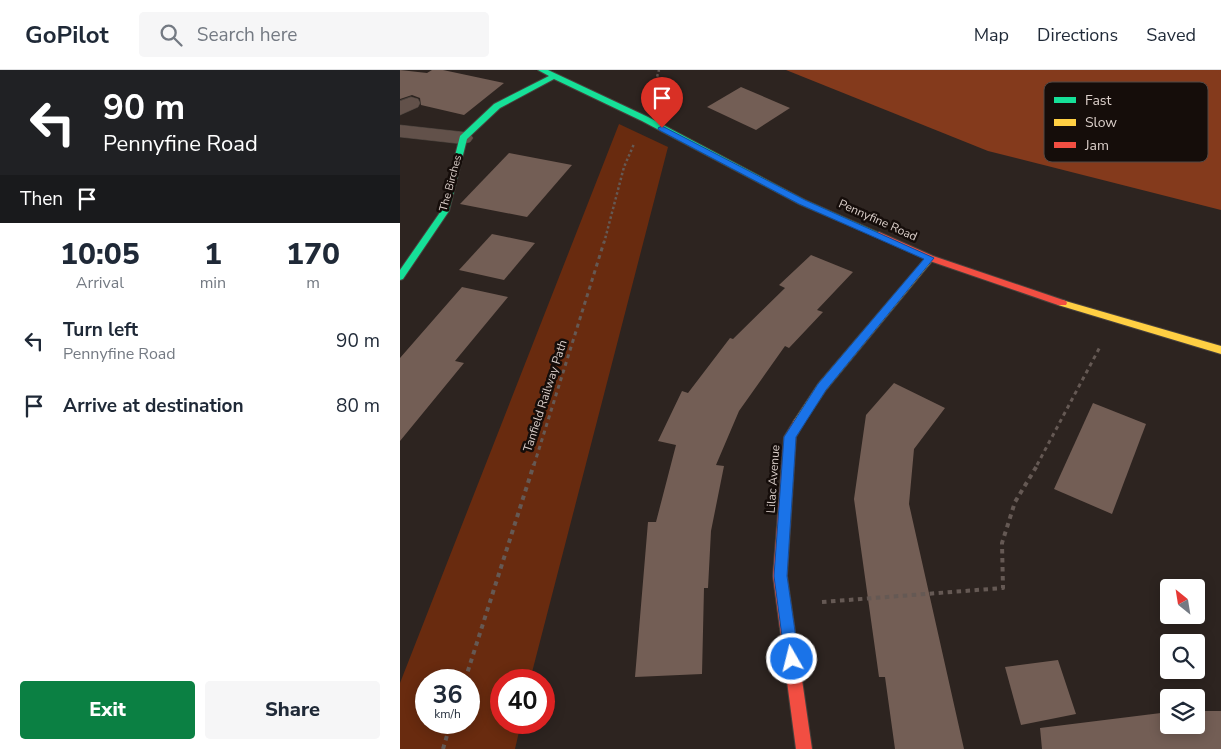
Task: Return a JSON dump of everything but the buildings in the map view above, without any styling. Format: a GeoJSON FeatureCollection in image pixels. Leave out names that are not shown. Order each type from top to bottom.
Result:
{"type":"FeatureCollection","features":[{"type":"Feature","properties":{"kind":"street","name":"Pennyfine Road"},"geometry":{"type":"LineString","coordinates":[[542,70],[645,119],[802,202],[930,258],[1037,296],[1221,350]]}},
{"type":"Feature","properties":{"kind":"street","name":"The Birches"},"geometry":{"type":"LineString","coordinates":[[400,277],[445,211],[463,138],[496,106],[554,76]]}},
{"type":"Feature","properties":{"kind":"street","name":"The Birches"},"geometry":{"type":"LineString","coordinates":[[400,131],[463,138]]}},
{"type":"Feature","properties":{"kind":"street","name":"Lilac Avenue"},"geometry":{"type":"LineString","coordinates":[[804,749],[780,576],[790,437],[822,387],[930,258]]}},
{"type":"Feature","properties":{"kind":"path","name":"Tanfield Railway Path"},"geometry":{"type":"LineString","coordinates":[[469,669],[599,260],[624,167],[645,119]]}},
{"type":"Feature","properties":{"kind":"path"},"geometry":{"type":"LineString","coordinates":[[784,604],[1003,588],[1002,543],[1015,502],[1041,459],[1116,318]]}},
{"type":"Feature","properties":{"kind":"path"},"geometry":{"type":"LineString","coordinates":[[444,749],[448,734]]}},
{"type":"Feature","properties":{"kind":"shaded area"},"geometry":{"type":"Polygon","coordinates":[[[786,70],[1221,70],[1221,210],[988,151],[786,70]]]}},
{"type":"Feature","properties":{"kind":"shaded area"},"geometry":{"type":"Polygon","coordinates":[[[619,124],[668,147],[533,669],[490,669],[490,734],[518,734],[515,749],[400,749],[400,683],[619,124]]]}},
{"type":"Feature","properties":{"kind":"traffic: fast"},"geometry":{"type":"LineString","coordinates":[[542,70],[645,119],[802,202],[879,235]]}},
{"type":"Feature","properties":{"kind":"traffic: fast"},"geometry":{"type":"LineString","coordinates":[[400,277],[445,211],[463,138],[497,106],[554,76]]}},
{"type":"Feature","properties":{"kind":"traffic: slow"},"geometry":{"type":"LineString","coordinates":[[799,422],[822,387],[930,258]]}},
{"type":"Feature","properties":{"kind":"traffic: slow"},"geometry":{"type":"LineString","coordinates":[[1062,303],[1221,350]]}},
{"type":"Feature","properties":{"kind":"traffic: jam"},"geometry":{"type":"LineString","coordinates":[[879,235],[930,258],[1062,303]]}},
{"type":"Feature","properties":{"kind":"traffic: jam"},"geometry":{"type":"LineString","coordinates":[[799,422],[790,437],[780,576],[804,749]]}},
{"type":"Feature","properties":{"kind":"route"},"geometry":{"type":"LineString","coordinates":[[662,128],[802,202],[930,258],[822,387],[790,437],[780,576],[792,659]]}}]}
